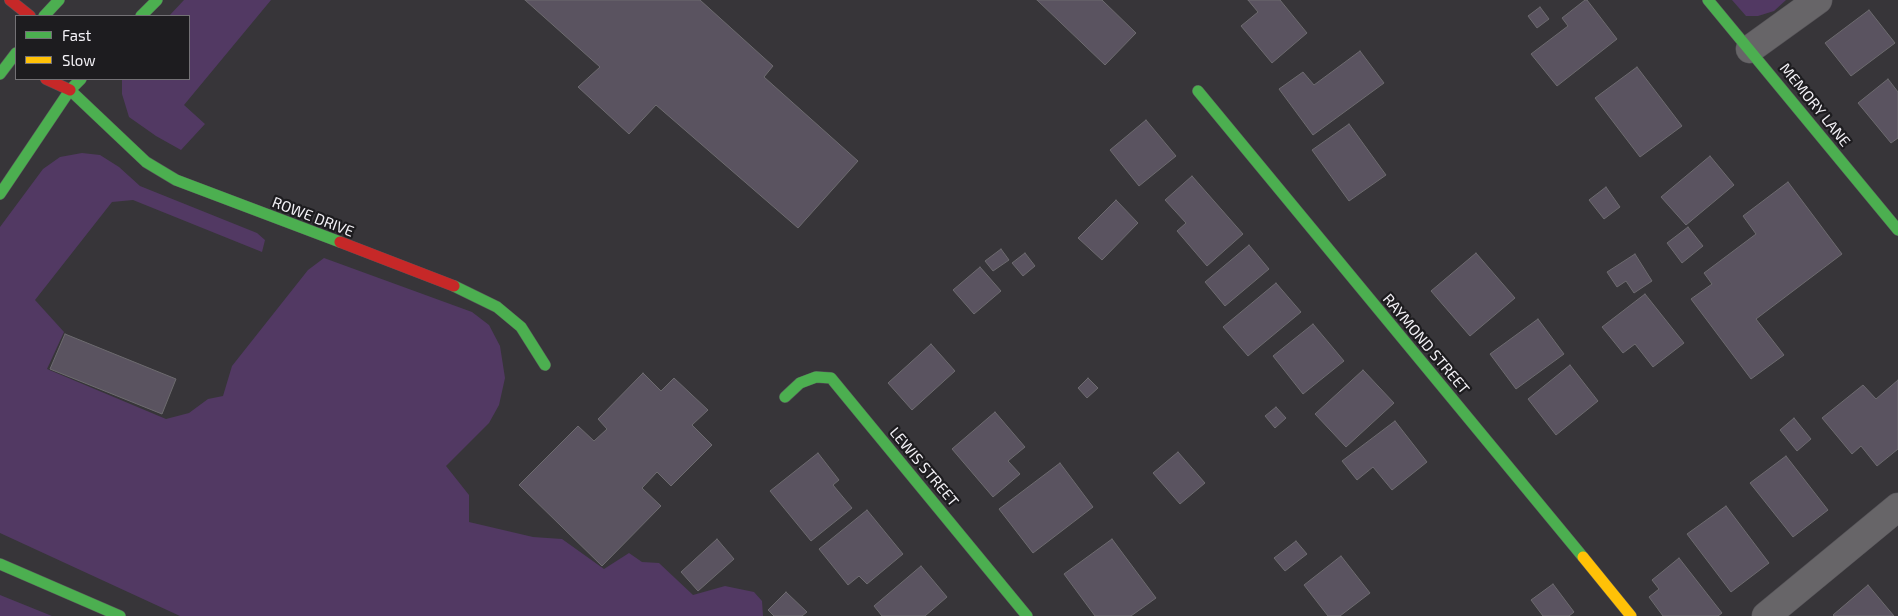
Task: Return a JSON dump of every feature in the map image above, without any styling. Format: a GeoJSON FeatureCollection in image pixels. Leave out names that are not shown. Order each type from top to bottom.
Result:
{"type":"FeatureCollection","features":[{"type":"Feature","properties":{"kind":"main road"},"geometry":{"type":"LineString","coordinates":[[10,0],[29,15]]}},
{"type":"Feature","properties":{"kind":"main road"},"geometry":{"type":"LineString","coordinates":[[45,15],[59,0]]}},
{"type":"Feature","properties":{"kind":"main road"},"geometry":{"type":"LineString","coordinates":[[142,15],[157,0]]}},
{"type":"Feature","properties":{"kind":"main road","name":"MEMORY LANE"},"geometry":{"type":"LineString","coordinates":[[1708,0],[1898,230]]}},
{"type":"Feature","properties":{"kind":"main road"},"geometry":{"type":"LineString","coordinates":[[0,55],[14,60],[0,74]]}},
{"type":"Feature","properties":{"kind":"main road","name":"ROWE DRIVE"},"geometry":{"type":"LineString","coordinates":[[50,80],[68,84],[146,162],[176,180],[449,284],[497,307],[521,328],[545,365]]}},
{"type":"Feature","properties":{"kind":"main road"},"geometry":{"type":"LineString","coordinates":[[0,194],[68,84]]}},
{"type":"Feature","properties":{"kind":"main road","name":"RAYMOND STREET"},"geometry":{"type":"LineString","coordinates":[[1198,91],[1632,616]]}},
{"type":"Feature","properties":{"kind":"main road","name":"LEWIS STREET"},"geometry":{"type":"LineString","coordinates":[[785,397],[800,383],[816,377],[831,378],[1027,616]]}},
{"type":"Feature","properties":{"kind":"main road"},"geometry":{"type":"LineString","coordinates":[[0,564],[120,616]]}},
{"type":"Feature","properties":{"kind":"street"},"geometry":{"type":"LineString","coordinates":[[1750,49],[1818,0]]}},
{"type":"Feature","properties":{"kind":"street"},"geometry":{"type":"LineString","coordinates":[[1766,616],[1898,507]]}},
{"type":"Feature","properties":{"kind":"shaded area"},"geometry":{"type":"Polygon","coordinates":[[[184,0],[271,0],[184,105],[205,124],[181,150],[156,136],[129,117],[122,94],[122,80],[190,80],[190,15],[170,15],[184,0]]]}},
{"type":"Feature","properties":{"kind":"shaded area"},"geometry":{"type":"Polygon","coordinates":[[[1732,0],[1786,0],[1774,11],[1758,16],[1746,16],[1732,0]]]}},
{"type":"Feature","properties":{"kind":"shaded area"},"geometry":{"type":"Polygon","coordinates":[[[82,153],[100,155],[119,167],[140,186],[257,233],[265,240],[262,252],[133,200],[112,202],[35,300],[64,332],[47,369],[166,419],[189,413],[208,399],[223,396],[232,366],[308,270],[324,258],[472,312],[489,325],[500,346],[505,378],[499,405],[489,423],[446,466],[469,495],[469,522],[533,537],[562,539],[604,569],[629,553],[642,562],[659,563],[693,595],[725,586],[754,592],[762,601],[763,616],[180,616],[0,533],[0,227],[43,169],[60,157],[82,153]]]}},
{"type":"Feature","properties":{"kind":"shaded area"},"geometry":{"type":"Polygon","coordinates":[[[0,595],[52,616],[0,616],[0,595]]]}},
{"type":"Feature","properties":{"kind":"building"},"geometry":{"type":"Polygon","coordinates":[[[525,0],[700,0],[773,66],[764,77],[858,161],[798,228],[656,105],[629,134],[578,87],[600,67],[525,0]]]}},
{"type":"Feature","properties":{"kind":"building"},"geometry":{"type":"Polygon","coordinates":[[[1037,0],[1102,0],[1136,33],[1105,65],[1037,0]]]}},
{"type":"Feature","properties":{"kind":"building"},"geometry":{"type":"Polygon","coordinates":[[[1248,0],[1280,0],[1307,33],[1272,63],[1241,26],[1258,12],[1248,0]]]}},
{"type":"Feature","properties":{"kind":"building"},"geometry":{"type":"Polygon","coordinates":[[[1587,0],[1617,39],[1557,86],[1531,54],[1568,26],[1562,18],[1587,0]]]}},
{"type":"Feature","properties":{"kind":"building"},"geometry":{"type":"Polygon","coordinates":[[[1540,7],[1549,19],[1537,28],[1528,16],[1540,7]]]}},
{"type":"Feature","properties":{"kind":"building"},"geometry":{"type":"Polygon","coordinates":[[[1869,10],[1895,43],[1851,76],[1825,43],[1869,10]]]}},
{"type":"Feature","properties":{"kind":"building"},"geometry":{"type":"Polygon","coordinates":[[[1360,51],[1384,83],[1313,135],[1279,89],[1303,72],[1314,85],[1360,51]]]}},
{"type":"Feature","properties":{"kind":"building"},"geometry":{"type":"Polygon","coordinates":[[[1637,67],[1682,126],[1640,157],[1595,98],[1637,67]]]}},
{"type":"Feature","properties":{"kind":"building"},"geometry":{"type":"Polygon","coordinates":[[[1888,79],[1898,92],[1898,138],[1891,143],[1858,103],[1888,79]]]}},
{"type":"Feature","properties":{"kind":"building"},"geometry":{"type":"Polygon","coordinates":[[[1146,120],[1176,156],[1139,186],[1110,150],[1146,120]]]}},
{"type":"Feature","properties":{"kind":"building"},"geometry":{"type":"Polygon","coordinates":[[[1349,124],[1386,175],[1349,201],[1312,150],[1349,124]]]}},
{"type":"Feature","properties":{"kind":"building"},"geometry":{"type":"Polygon","coordinates":[[[1710,156],[1734,185],[1686,225],[1661,197],[1710,156]]]}},
{"type":"Feature","properties":{"kind":"building"},"geometry":{"type":"Polygon","coordinates":[[[1192,176],[1243,234],[1207,266],[1177,231],[1186,223],[1165,200],[1192,176]]]}},
{"type":"Feature","properties":{"kind":"building"},"geometry":{"type":"Polygon","coordinates":[[[1788,182],[1842,254],[1756,319],[1784,355],[1751,379],[1691,299],[1712,284],[1704,273],[1756,234],[1743,216],[1788,182]]]}},
{"type":"Feature","properties":{"kind":"building"},"geometry":{"type":"Polygon","coordinates":[[[1606,187],[1620,207],[1604,219],[1589,200],[1606,187]]]}},
{"type":"Feature","properties":{"kind":"building"},"geometry":{"type":"Polygon","coordinates":[[[1116,200],[1138,223],[1102,260],[1078,238],[1116,200]]]}},
{"type":"Feature","properties":{"kind":"building"},"geometry":{"type":"Polygon","coordinates":[[[1688,227],[1703,246],[1682,263],[1667,243],[1688,227]]]}},
{"type":"Feature","properties":{"kind":"building"},"geometry":{"type":"Polygon","coordinates":[[[1249,245],[1269,269],[1225,306],[1205,282],[1249,245]]]}},
{"type":"Feature","properties":{"kind":"building"},"geometry":{"type":"Polygon","coordinates":[[[1001,249],[1009,260],[993,271],[985,261],[1001,249]]]}},
{"type":"Feature","properties":{"kind":"building"},"geometry":{"type":"Polygon","coordinates":[[[1025,253],[1035,266],[1023,276],[1012,263],[1025,253]]]}},
{"type":"Feature","properties":{"kind":"building"},"geometry":{"type":"Polygon","coordinates":[[[1476,253],[1515,298],[1470,336],[1431,291],[1476,253]]]}},
{"type":"Feature","properties":{"kind":"building"},"geometry":{"type":"Polygon","coordinates":[[[1635,254],[1652,281],[1634,293],[1626,281],[1617,287],[1607,272],[1635,254]]]}},
{"type":"Feature","properties":{"kind":"building"},"geometry":{"type":"Polygon","coordinates":[[[980,267],[1001,291],[974,314],[953,290],[980,267]]]}},
{"type":"Feature","properties":{"kind":"building"},"geometry":{"type":"Polygon","coordinates":[[[1276,283],[1301,312],[1248,356],[1223,327],[1276,283]]]}},
{"type":"Feature","properties":{"kind":"building"},"geometry":{"type":"Polygon","coordinates":[[[1645,294],[1684,343],[1653,367],[1635,344],[1623,353],[1602,327],[1645,294]]]}},
{"type":"Feature","properties":{"kind":"building"},"geometry":{"type":"Polygon","coordinates":[[[1538,319],[1564,354],[1516,389],[1490,354],[1538,319]]]}},
{"type":"Feature","properties":{"kind":"building"},"geometry":{"type":"Polygon","coordinates":[[[1313,324],[1344,361],[1303,394],[1273,356],[1313,324]]]}},
{"type":"Feature","properties":{"kind":"building"},"geometry":{"type":"Polygon","coordinates":[[[65,334],[176,379],[162,414],[50,369],[65,334]]]}},
{"type":"Feature","properties":{"kind":"building"},"geometry":{"type":"Polygon","coordinates":[[[931,344],[955,371],[912,410],[888,383],[931,344]]]}},
{"type":"Feature","properties":{"kind":"building"},"geometry":{"type":"Polygon","coordinates":[[[1570,365],[1598,401],[1556,435],[1528,399],[1570,365]]]}},
{"type":"Feature","properties":{"kind":"building"},"geometry":{"type":"Polygon","coordinates":[[[1363,370],[1394,403],[1346,447],[1315,414],[1363,370]]]}},
{"type":"Feature","properties":{"kind":"building"},"geometry":{"type":"Polygon","coordinates":[[[643,373],[661,391],[674,378],[708,410],[692,425],[712,445],[671,486],[657,472],[642,488],[661,506],[602,566],[519,485],[578,426],[594,441],[607,429],[598,419],[643,373]]]}},
{"type":"Feature","properties":{"kind":"building"},"geometry":{"type":"Polygon","coordinates":[[[1088,378],[1098,388],[1087,398],[1078,388],[1088,378]]]}},
{"type":"Feature","properties":{"kind":"building"},"geometry":{"type":"Polygon","coordinates":[[[1898,380],[1898,449],[1877,466],[1861,446],[1852,454],[1822,418],[1863,385],[1876,399],[1898,380]]]}},
{"type":"Feature","properties":{"kind":"building"},"geometry":{"type":"Polygon","coordinates":[[[1276,407],[1286,418],[1275,428],[1265,416],[1276,407]]]}},
{"type":"Feature","properties":{"kind":"building"},"geometry":{"type":"Polygon","coordinates":[[[995,412],[1025,447],[1008,461],[1020,474],[993,497],[952,449],[995,412]]]}},
{"type":"Feature","properties":{"kind":"building"},"geometry":{"type":"Polygon","coordinates":[[[1794,418],[1811,439],[1797,451],[1780,430],[1794,418]]]}},
{"type":"Feature","properties":{"kind":"building"},"geometry":{"type":"Polygon","coordinates":[[[1395,421],[1427,462],[1392,490],[1373,467],[1357,480],[1342,461],[1395,421]]]}},
{"type":"Feature","properties":{"kind":"building"},"geometry":{"type":"Polygon","coordinates":[[[1178,452],[1205,483],[1180,504],[1153,473],[1178,452]]]}},
{"type":"Feature","properties":{"kind":"building"},"geometry":{"type":"Polygon","coordinates":[[[818,453],[839,480],[833,485],[852,508],[811,541],[770,491],[818,453]]]}},
{"type":"Feature","properties":{"kind":"building"},"geometry":{"type":"Polygon","coordinates":[[[1786,456],[1828,510],[1793,537],[1750,483],[1786,456]]]}},
{"type":"Feature","properties":{"kind":"building"},"geometry":{"type":"Polygon","coordinates":[[[1060,463],[1093,507],[1033,553],[999,509],[1060,463]]]}},
{"type":"Feature","properties":{"kind":"building"},"geometry":{"type":"Polygon","coordinates":[[[1726,506],[1769,563],[1731,592],[1687,534],[1726,506]]]}},
{"type":"Feature","properties":{"kind":"building"},"geometry":{"type":"Polygon","coordinates":[[[867,510],[903,554],[867,584],[859,576],[848,585],[819,549],[867,510]]]}},
{"type":"Feature","properties":{"kind":"building"},"geometry":{"type":"Polygon","coordinates":[[[717,539],[734,559],[698,591],[681,572],[717,539]]]}},
{"type":"Feature","properties":{"kind":"building"},"geometry":{"type":"Polygon","coordinates":[[[1112,539],[1156,598],[1131,616],[1095,616],[1064,574],[1112,539]]]}},
{"type":"Feature","properties":{"kind":"building"},"geometry":{"type":"Polygon","coordinates":[[[1296,541],[1307,554],[1285,571],[1274,558],[1296,541]]]}},
{"type":"Feature","properties":{"kind":"building"},"geometry":{"type":"Polygon","coordinates":[[[1341,556],[1370,593],[1340,616],[1328,616],[1304,585],[1341,556]]]}},
{"type":"Feature","properties":{"kind":"building"},"geometry":{"type":"Polygon","coordinates":[[[1679,558],[1722,613],[1718,616],[1663,616],[1649,597],[1659,589],[1652,580],[1679,558]]]}},
{"type":"Feature","properties":{"kind":"building"},"geometry":{"type":"Polygon","coordinates":[[[921,566],[947,597],[925,616],[882,616],[874,606],[921,566]]]}},
{"type":"Feature","properties":{"kind":"building"},"geometry":{"type":"Polygon","coordinates":[[[1553,584],[1574,612],[1569,616],[1543,616],[1531,600],[1553,584]]]}},
{"type":"Feature","properties":{"kind":"building"},"geometry":{"type":"Polygon","coordinates":[[[1868,585],[1894,616],[1833,615],[1868,585]]]}},
{"type":"Feature","properties":{"kind":"building"},"geometry":{"type":"Polygon","coordinates":[[[786,592],[807,612],[802,616],[774,616],[768,610],[786,592]]]}},
{"type":"Feature","properties":{"kind":"traffic: fast"},"geometry":{"type":"LineString","coordinates":[[45,15],[59,0]]}},
{"type":"Feature","properties":{"kind":"traffic: fast"},"geometry":{"type":"LineString","coordinates":[[142,15],[157,0]]}},
{"type":"Feature","properties":{"kind":"traffic: fast"},"geometry":{"type":"LineString","coordinates":[[1708,0],[1898,230]]}},
{"type":"Feature","properties":{"kind":"traffic: fast"},"geometry":{"type":"LineString","coordinates":[[0,74],[15,54]]}},
{"type":"Feature","properties":{"kind":"traffic: fast"},"geometry":{"type":"LineString","coordinates":[[0,194],[70,90],[80,80]]}},
{"type":"Feature","properties":{"kind":"traffic: fast"},"geometry":{"type":"LineString","coordinates":[[70,90],[146,162],[176,180],[340,242]]}},
{"type":"Feature","properties":{"kind":"traffic: fast"},"geometry":{"type":"LineString","coordinates":[[1198,91],[1583,557]]}},
{"type":"Feature","properties":{"kind":"traffic: fast"},"geometry":{"type":"LineString","coordinates":[[454,286],[497,307],[521,327],[545,365]]}},
{"type":"Feature","properties":{"kind":"traffic: fast"},"geometry":{"type":"LineString","coordinates":[[785,397],[800,383],[816,377],[831,378],[1027,616]]}},
{"type":"Feature","properties":{"kind":"traffic: fast"},"geometry":{"type":"LineString","coordinates":[[0,564],[120,616]]}},
{"type":"Feature","properties":{"kind":"traffic: slow"},"geometry":{"type":"LineString","coordinates":[[1583,557],[1631,616]]}},
{"type":"Feature","properties":{"kind":"traffic: jam"},"geometry":{"type":"LineString","coordinates":[[10,0],[29,15]]}},
{"type":"Feature","properties":{"kind":"traffic: jam"},"geometry":{"type":"LineString","coordinates":[[48,80],[70,90]]}},
{"type":"Feature","properties":{"kind":"traffic: jam"},"geometry":{"type":"LineString","coordinates":[[340,242],[454,286]]}}]}
